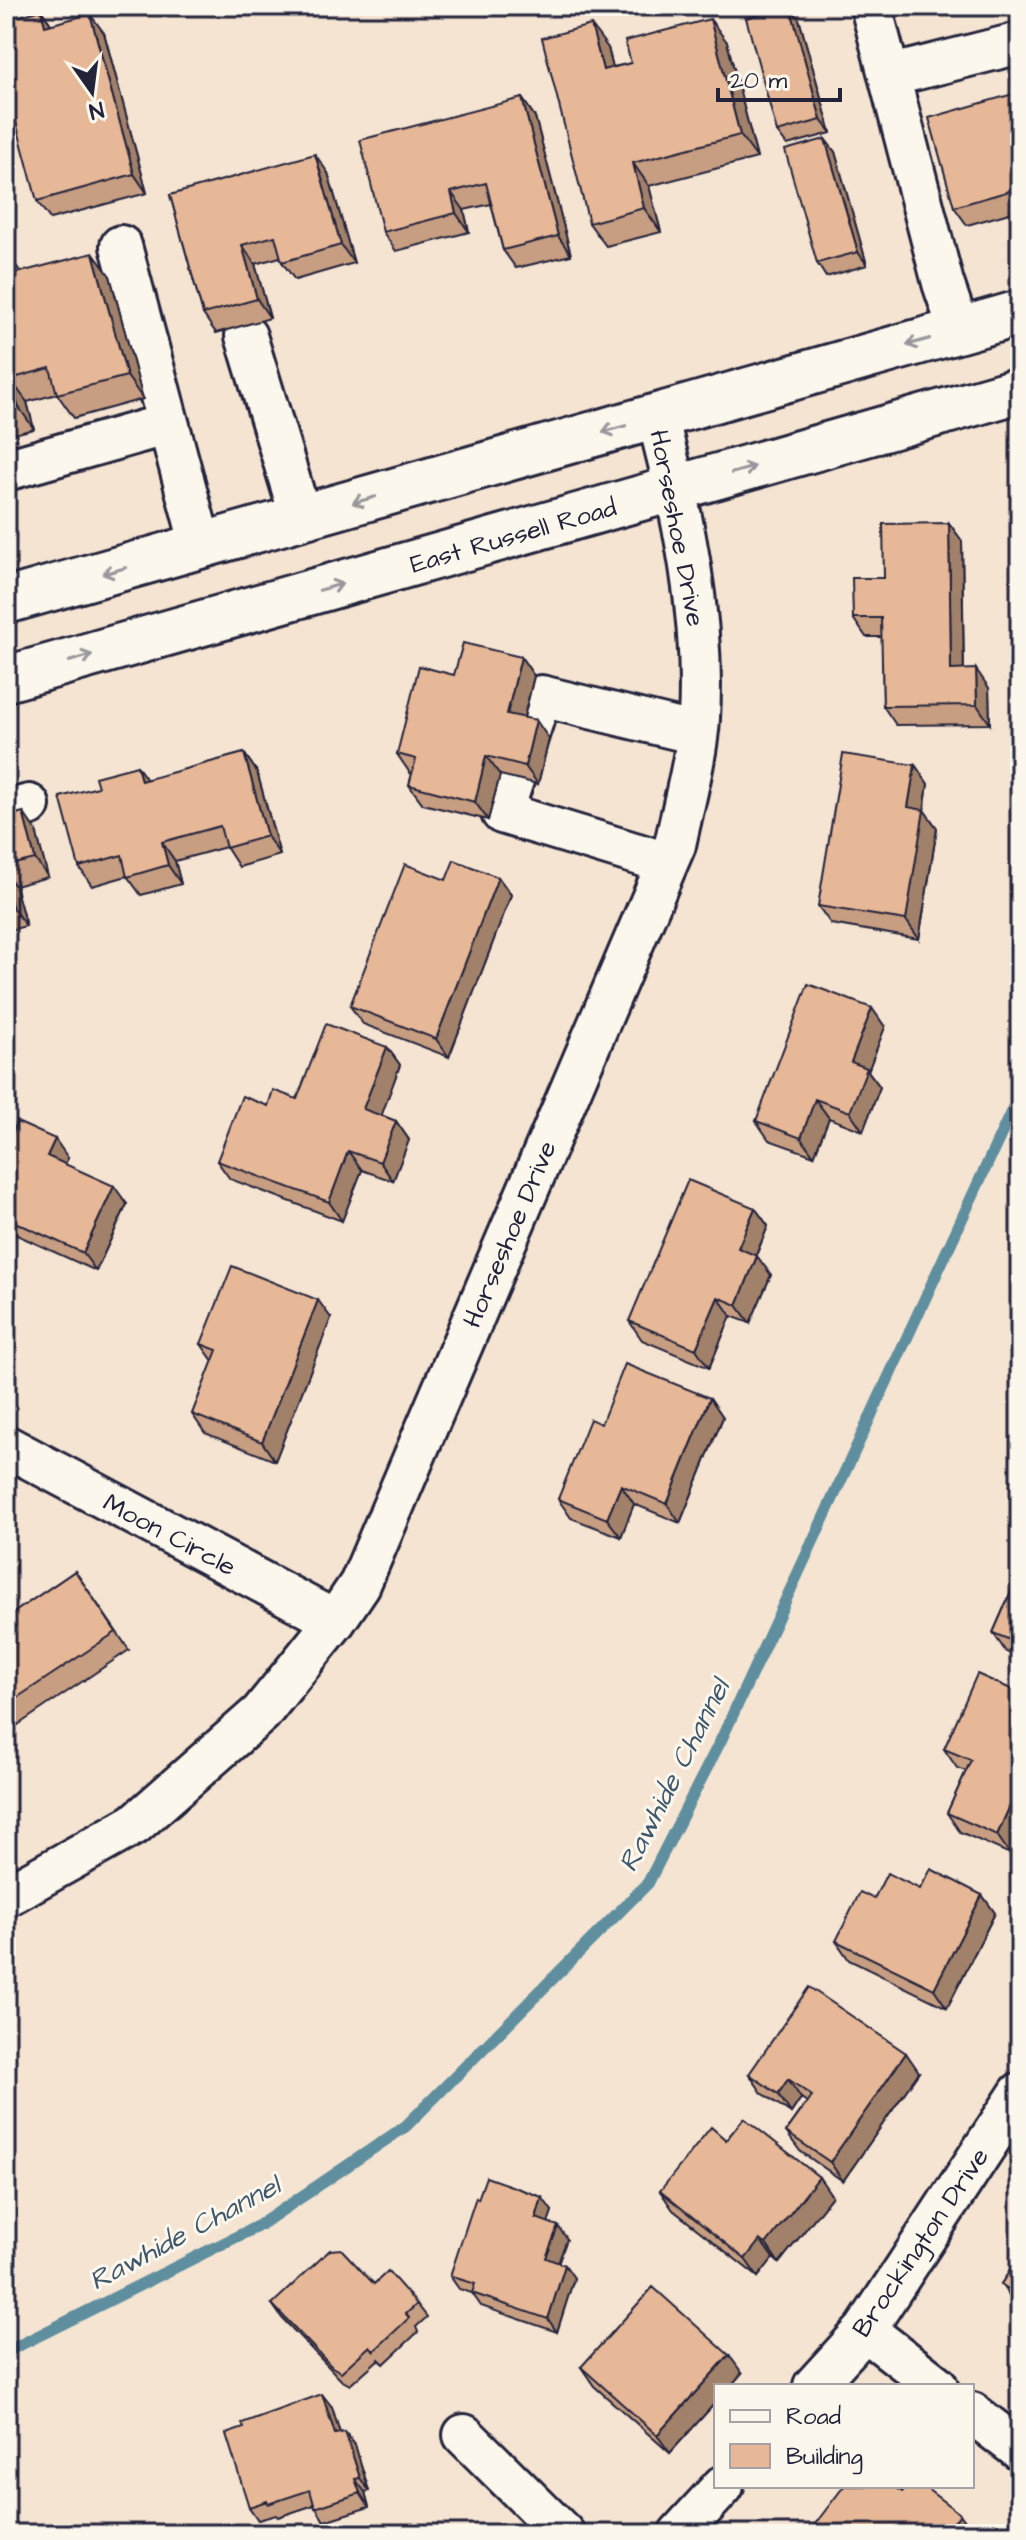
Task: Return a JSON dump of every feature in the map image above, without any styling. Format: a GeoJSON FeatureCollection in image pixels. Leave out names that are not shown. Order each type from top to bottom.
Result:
{"type":"FeatureCollection","features":[{"type":"Feature","properties":{"kind":"main road"},"geometry":{"type":"LineString","coordinates":[[6,601],[1020,313]]}},
{"type":"Feature","properties":{"kind":"main road"},"geometry":{"type":"LineString","coordinates":[[979,402],[1020,373]]}},
{"type":"Feature","properties":{"kind":"main road","name":"East Russell Road"},"geometry":{"type":"LineString","coordinates":[[6,679],[1020,390]]}},
{"type":"Feature","properties":{"kind":"street"},"geometry":{"type":"LineString","coordinates":[[871,6],[943,283],[959,330]]}},
{"type":"Feature","properties":{"kind":"street"},"geometry":{"type":"LineString","coordinates":[[889,76],[1020,43]]}},
{"type":"Feature","properties":{"kind":"street"},"geometry":{"type":"LineString","coordinates":[[121,246],[201,546]]}},
{"type":"Feature","properties":{"kind":"street"},"geometry":{"type":"LineString","coordinates":[[246,336],[301,518]]}},
{"type":"Feature","properties":{"kind":"street","name":"Horseshoe Drive"},"geometry":{"type":"LineString","coordinates":[[6,1896],[135,1824],[261,1713],[335,1621],[360,1584],[675,845],[699,721],[700,628],[676,489],[657,416]]}},
{"type":"Feature","properties":{"kind":"street"},"geometry":{"type":"LineString","coordinates":[[6,470],[168,424]]}},
{"type":"Feature","properties":{"kind":"street"},"geometry":{"type":"LineString","coordinates":[[667,863],[502,813],[541,696],[697,734]]}},
{"type":"Feature","properties":{"kind":"street","name":"Moon Circle"},"geometry":{"type":"LineString","coordinates":[[6,1446],[335,1621]]}},
{"type":"Feature","properties":{"kind":"street","name":"Brockington Drive"},"geometry":{"type":"LineString","coordinates":[[816,2384],[865,2330],[1020,2093]]}},
{"type":"Feature","properties":{"kind":"street"},"geometry":{"type":"LineString","coordinates":[[865,2330],[934,2384]]}},
{"type":"Feature","properties":{"kind":"street"},"geometry":{"type":"LineString","coordinates":[[974,2415],[1020,2450]]}},
{"type":"Feature","properties":{"kind":"street"},"geometry":{"type":"LineString","coordinates":[[464,2435],[564,2534]]}},
{"type":"Feature","properties":{"kind":"street"},"geometry":{"type":"LineString","coordinates":[[679,2534],[721,2488]]}},
{"type":"Feature","properties":{"kind":"building"},"geometry":{"type":"Polygon","coordinates":[[[790,6],[821,120],[777,132],[746,18],[790,6]]]}},
{"type":"Feature","properties":{"kind":"building"},"geometry":{"type":"Polygon","coordinates":[[[41,10],[45,26],[90,14],[134,174],[37,201],[6,85],[6,20],[41,10]]]}},
{"type":"Feature","properties":{"kind":"building"},"geometry":{"type":"Polygon","coordinates":[[[710,19],[740,135],[633,163],[644,208],[589,223],[542,38],[591,25],[603,70],[631,63],[625,41],[710,19]]]}},
{"type":"Feature","properties":{"kind":"building"},"geometry":{"type":"Polygon","coordinates":[[[1020,92],[1020,188],[954,207],[929,118],[1020,92]]]}},
{"type":"Feature","properties":{"kind":"building"},"geometry":{"type":"Polygon","coordinates":[[[522,98],[558,236],[503,250],[486,183],[451,192],[456,213],[383,232],[360,140],[522,98]]]}},
{"type":"Feature","properties":{"kind":"building"},"geometry":{"type":"Polygon","coordinates":[[[825,139],[858,252],[817,263],[785,150],[825,139]]]}},
{"type":"Feature","properties":{"kind":"building"},"geometry":{"type":"Polygon","coordinates":[[[315,154],[341,245],[282,262],[275,236],[242,245],[257,299],[203,314],[170,195],[315,154]]]}},
{"type":"Feature","properties":{"kind":"building"},"geometry":{"type":"Polygon","coordinates":[[[93,253],[127,376],[57,394],[50,368],[10,379],[18,406],[6,409],[6,264],[13,262],[17,273],[93,253]]]}},
{"type":"Feature","properties":{"kind":"building"},"geometry":{"type":"Polygon","coordinates":[[[949,523],[951,670],[976,669],[977,705],[883,706],[881,618],[853,618],[852,578],[884,578],[883,524],[949,523]]]}},
{"type":"Feature","properties":{"kind":"building"},"geometry":{"type":"Polygon","coordinates":[[[463,643],[521,657],[507,714],[536,720],[525,766],[486,756],[475,802],[409,785],[416,759],[397,754],[419,666],[454,675],[463,643]]]}},
{"type":"Feature","properties":{"kind":"building"},"geometry":{"type":"Polygon","coordinates":[[[244,753],[267,836],[226,848],[220,826],[162,842],[168,865],[127,877],[122,855],[79,867],[60,797],[98,787],[95,777],[137,766],[141,781],[244,753]]]}},
{"type":"Feature","properties":{"kind":"building"},"geometry":{"type":"Polygon","coordinates":[[[843,754],[915,765],[908,807],[924,810],[906,920],[818,906],[843,754]]]}},
{"type":"Feature","properties":{"kind":"building"},"geometry":{"type":"Polygon","coordinates":[[[23,812],[35,859],[6,866],[6,817],[23,812]]]}},
{"type":"Feature","properties":{"kind":"building"},"geometry":{"type":"Polygon","coordinates":[[[454,860],[498,877],[436,1039],[350,1006],[405,864],[446,880],[454,860]]]}},
{"type":"Feature","properties":{"kind":"building"},"geometry":{"type":"Polygon","coordinates":[[[6,883],[12,907],[6,909],[6,883]]]}},
{"type":"Feature","properties":{"kind":"building"},"geometry":{"type":"Polygon","coordinates":[[[808,984],[872,1008],[851,1062],[867,1068],[850,1112],[815,1099],[801,1138],[756,1121],[808,984]]]}},
{"type":"Feature","properties":{"kind":"building"},"geometry":{"type":"Polygon","coordinates":[[[326,1024],[387,1047],[363,1109],[396,1121],[380,1162],[348,1151],[329,1202],[217,1161],[242,1096],[268,1106],[273,1090],[297,1099],[326,1024]]]}},
{"type":"Feature","properties":{"kind":"building"},"geometry":{"type":"Polygon","coordinates":[[[17,1122],[55,1139],[47,1156],[114,1186],[83,1253],[6,1218],[6,1148],[17,1122]]]}},
{"type":"Feature","properties":{"kind":"building"},"geometry":{"type":"Polygon","coordinates":[[[688,1180],[755,1208],[738,1248],[757,1256],[737,1305],[718,1297],[696,1349],[629,1321],[688,1180]]]}},
{"type":"Feature","properties":{"kind":"building"},"geometry":{"type":"Polygon","coordinates":[[[232,1266],[318,1300],[262,1442],[192,1414],[217,1350],[201,1344],[232,1266]]]}},
{"type":"Feature","properties":{"kind":"building"},"geometry":{"type":"Polygon","coordinates":[[[625,1364],[710,1398],[667,1504],[621,1485],[607,1519],[558,1499],[590,1419],[601,1424],[625,1364]]]}},
{"type":"Feature","properties":{"kind":"building"},"geometry":{"type":"Polygon","coordinates":[[[75,1571],[116,1632],[6,1705],[6,1618],[75,1571]]]}},
{"type":"Feature","properties":{"kind":"building"},"geometry":{"type":"Polygon","coordinates":[[[1020,1571],[1020,1644],[993,1633],[1020,1571]]]}},
{"type":"Feature","properties":{"kind":"building"},"geometry":{"type":"Polygon","coordinates":[[[977,1674],[1020,1693],[1020,1783],[997,1835],[947,1813],[971,1760],[944,1749],[977,1674]]]}},
{"type":"Feature","properties":{"kind":"building"},"geometry":{"type":"Polygon","coordinates":[[[931,1869],[982,1895],[934,1989],[836,1941],[860,1892],[874,1899],[887,1873],[920,1889],[931,1869]]]}},
{"type":"Feature","properties":{"kind":"building"},"geometry":{"type":"Polygon","coordinates":[[[809,1987],[906,2053],[830,2162],[786,2132],[812,2096],[788,2079],[778,2094],[749,2074],[809,1987]]]}},
{"type":"Feature","properties":{"kind":"building"},"geometry":{"type":"Polygon","coordinates":[[[744,2118],[819,2177],[766,2244],[760,2240],[745,2259],[660,2191],[711,2127],[726,2140],[744,2118]]]}},
{"type":"Feature","properties":{"kind":"building"},"geometry":{"type":"Polygon","coordinates":[[[486,2177],[542,2197],[536,2218],[558,2226],[546,2258],[565,2265],[548,2319],[472,2293],[475,2284],[450,2276],[476,2197],[478,2199],[486,2177]]]}},
{"type":"Feature","properties":{"kind":"building"},"geometry":{"type":"Polygon","coordinates":[[[341,2249],[374,2284],[388,2271],[417,2304],[406,2314],[409,2318],[374,2351],[370,2346],[341,2372],[332,2367],[272,2304],[330,2250],[341,2249]]]}},
{"type":"Feature","properties":{"kind":"building"},"geometry":{"type":"Polygon","coordinates":[[[1020,2256],[1020,2297],[1001,2284],[1020,2256]]]}},
{"type":"Feature","properties":{"kind":"building"},"geometry":{"type":"Polygon","coordinates":[[[653,2287],[729,2355],[657,2435],[581,2367],[653,2287]]]}},
{"type":"Feature","properties":{"kind":"building"},"geometry":{"type":"Polygon","coordinates":[[[322,2394],[335,2434],[345,2432],[360,2478],[355,2479],[360,2493],[315,2508],[310,2490],[249,2507],[226,2434],[244,2428],[242,2423],[322,2394]]]}},
{"type":"Feature","properties":{"kind":"building"},"geometry":{"type":"Polygon","coordinates":[[[842,2488],[897,2488],[902,2492],[905,2488],[926,2488],[960,2514],[944,2534],[809,2532],[842,2488]]]}},
{"type":"Feature","properties":{"kind":"waterway","name":"Rawhide Channel"},"geometry":{"type":"LineString","coordinates":[[6,2352],[260,2225],[406,2126],[648,1883],[721,1740],[1020,1093]]}}]}
